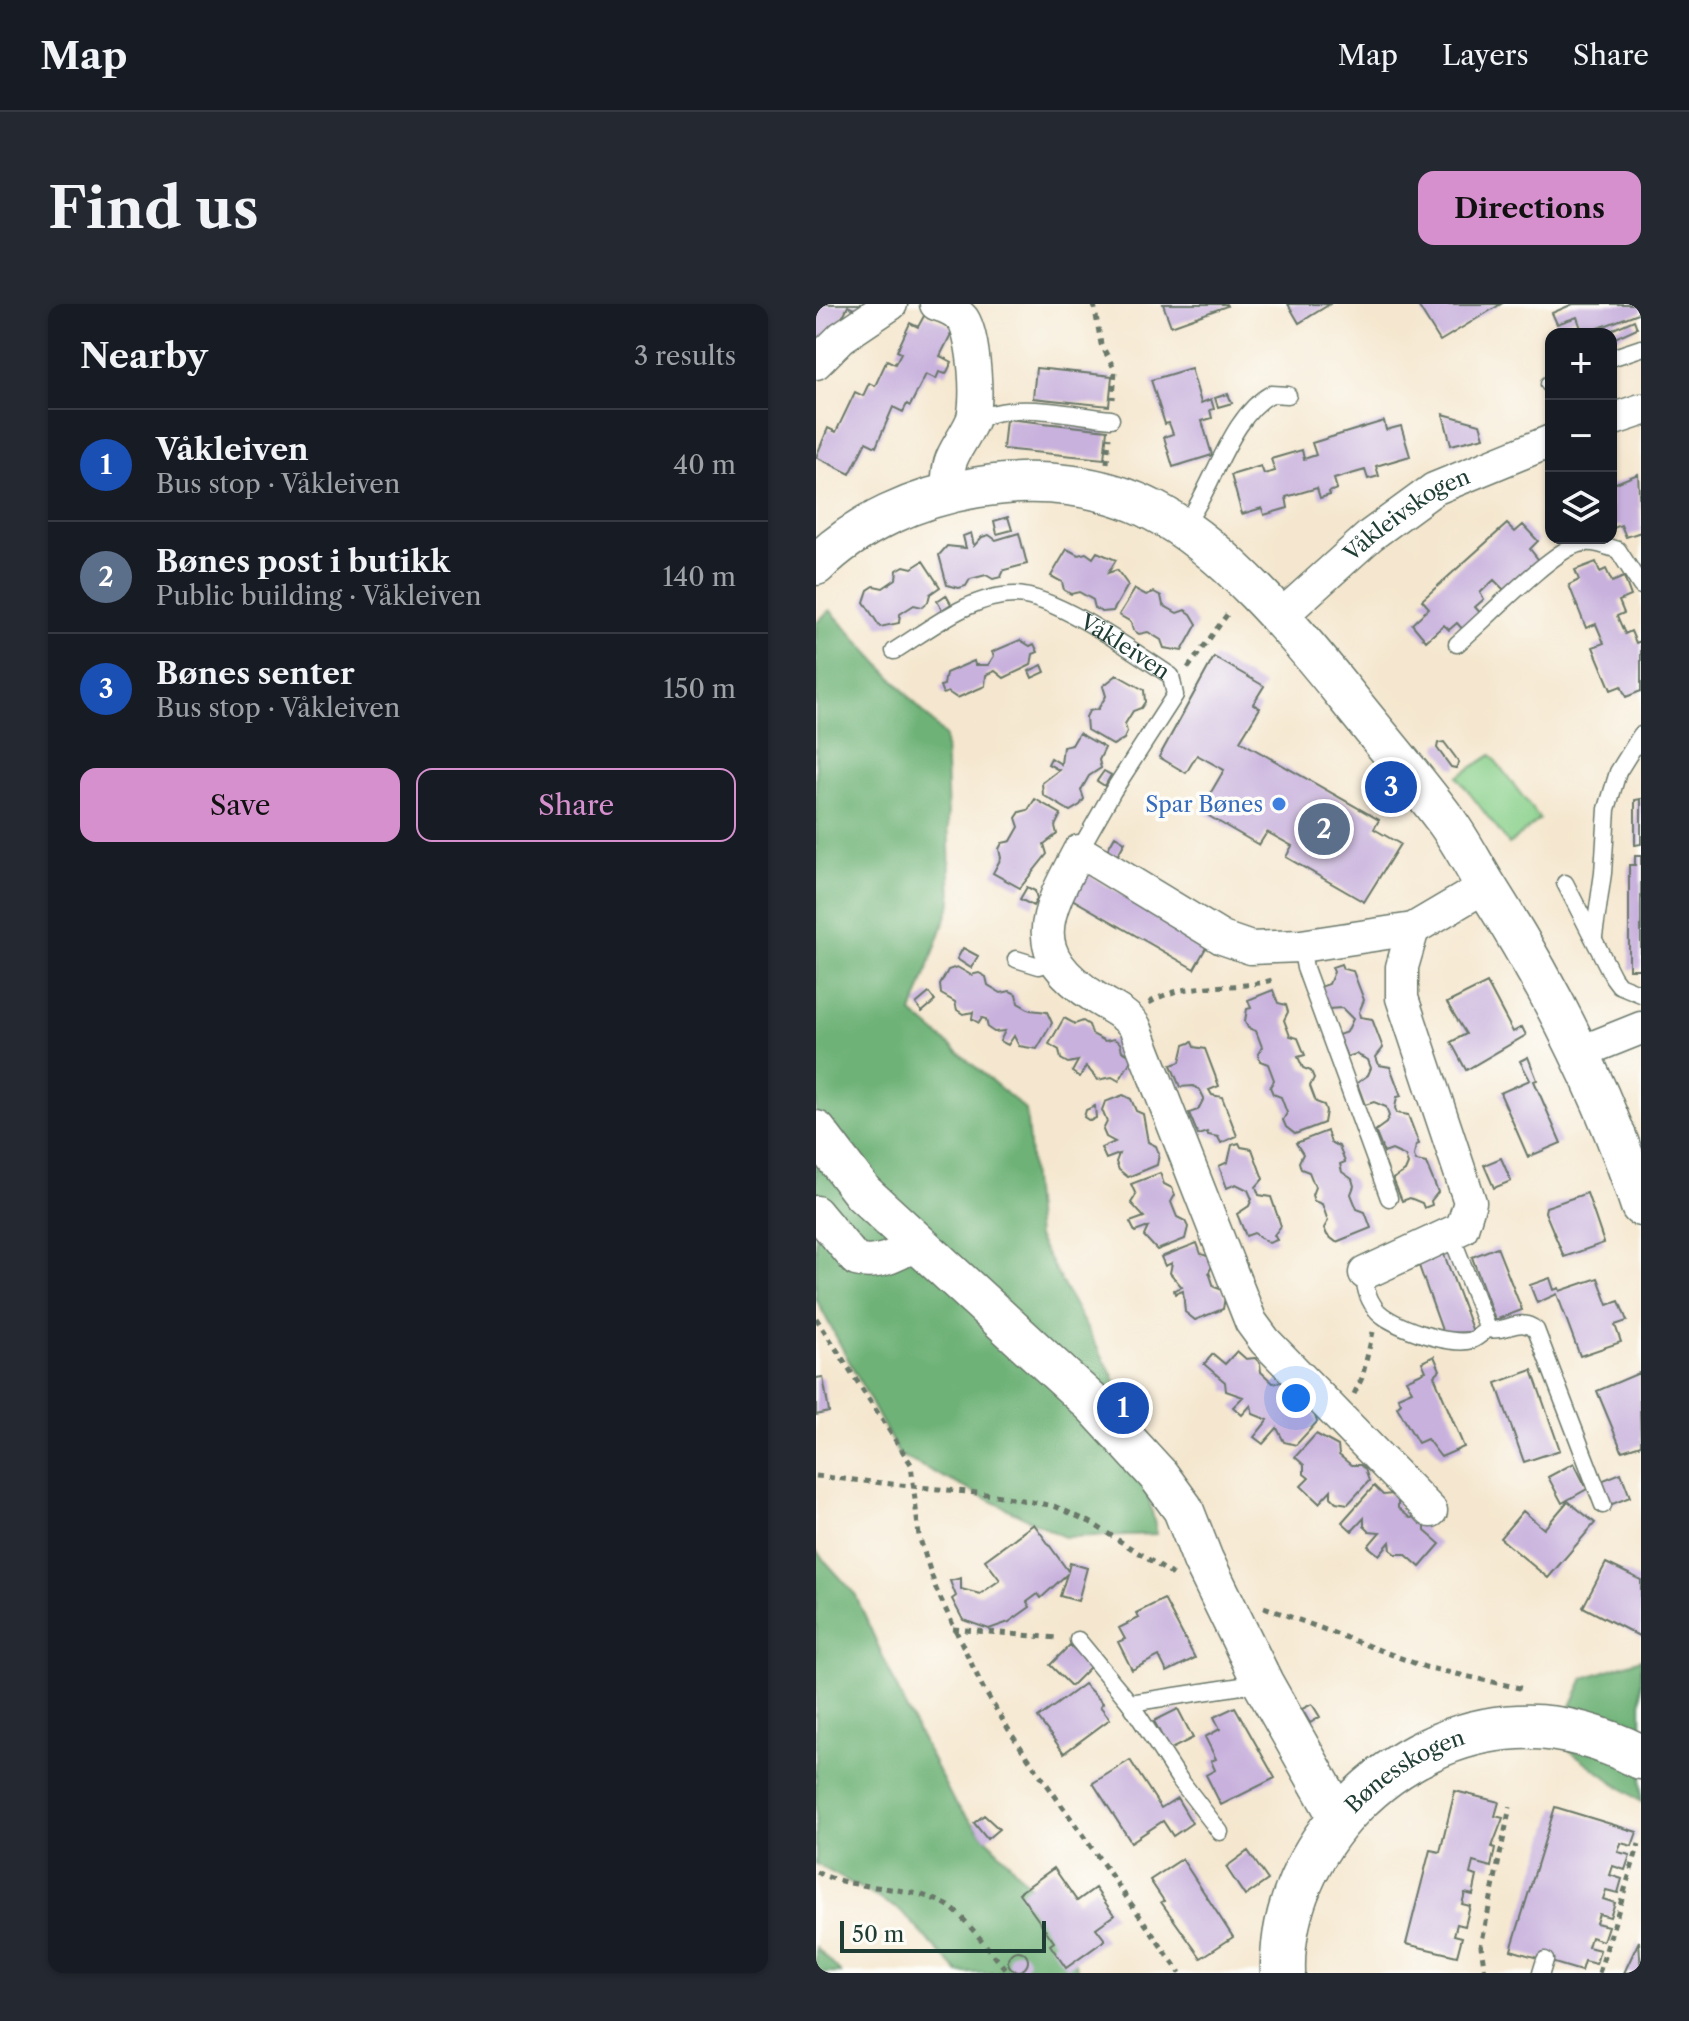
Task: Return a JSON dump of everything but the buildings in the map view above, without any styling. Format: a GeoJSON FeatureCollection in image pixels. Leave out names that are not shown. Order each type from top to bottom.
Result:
{"type":"FeatureCollection","features":[{"type":"Feature","properties":{"kind":"main road","name":"Bønesskogen"},"geometry":{"type":"LineString","coordinates":[[1283,1973],[1288,1920],[1317,1852],[1339,1818],[1372,1786],[1401,1765],[1441,1745],[1477,1732],[1517,1727],[1548,1728],[1614,1744],[1641,1757]]}},
{"type":"Feature","properties":{"kind":"street"},"geometry":{"type":"LineString","coordinates":[[816,363],[842,337],[891,304]]}},
{"type":"Feature","properties":{"kind":"street"},"geometry":{"type":"LineString","coordinates":[[936,304],[955,312],[970,335],[974,376],[972,422],[955,446],[947,472],[948,491]]}},
{"type":"Feature","properties":{"kind":"street"},"geometry":{"type":"LineString","coordinates":[[1617,418],[1641,410]]}},
{"type":"Feature","properties":{"kind":"street","name":"Våkleivskogen"},"geometry":{"type":"LineString","coordinates":[[1280,617],[1371,535],[1434,489],[1545,443]]}},
{"type":"Feature","properties":{"kind":"street"},"geometry":{"type":"LineString","coordinates":[[816,565],[857,532],[897,509],[948,491],[983,485],[1065,486],[1131,500],[1182,529],[1280,617],[1445,820],[1517,934],[1581,1052],[1641,1206]]}},
{"type":"Feature","properties":{"kind":"street"},"geometry":{"type":"LineString","coordinates":[[1079,851],[1222,938],[1251,948],[1301,946],[1413,929],[1486,886]]}},
{"type":"Feature","properties":{"kind":"street","name":"Våkleiven"},"geometry":{"type":"LineString","coordinates":[[1053,962],[1049,953],[1053,900],[1079,851]]}},
{"type":"Feature","properties":{"kind":"street"},"geometry":{"type":"LineString","coordinates":[[1365,1273],[1462,1228],[1470,1202],[1402,998],[1402,967],[1413,929]]}},
{"type":"Feature","properties":{"kind":"street"},"geometry":{"type":"LineString","coordinates":[[1053,962],[1092,996],[1129,1019],[1251,1322],[1431,1511]]}},
{"type":"Feature","properties":{"kind":"street"},"geometry":{"type":"LineString","coordinates":[[1581,1052],[1641,1028]]}},
{"type":"Feature","properties":{"kind":"street"},"geometry":{"type":"LineString","coordinates":[[816,1131],[863,1193],[915,1245],[1094,1405],[1159,1476],[1183,1509],[1203,1560],[1263,1683],[1339,1818]]}},
{"type":"Feature","properties":{"kind":"street"},"geometry":{"type":"LineString","coordinates":[[816,1212],[856,1260],[865,1263],[890,1258],[915,1245]]}},
{"type":"Feature","properties":{"kind":"lane"},"geometry":{"type":"LineString","coordinates":[[1617,356],[1641,348]]}},
{"type":"Feature","properties":{"kind":"lane"},"geometry":{"type":"LineString","coordinates":[[1182,529],[1210,486],[1247,411],[1271,394],[1288,395]]}},
{"type":"Feature","properties":{"kind":"lane"},"geometry":{"type":"LineString","coordinates":[[972,422],[984,415],[1015,409],[1111,419]]}},
{"type":"Feature","properties":{"kind":"lane"},"geometry":{"type":"LineString","coordinates":[[1457,644],[1549,562],[1575,545],[1591,542],[1618,550],[1641,586]]}},
{"type":"Feature","properties":{"kind":"lane","name":"Våkleiven"},"geometry":{"type":"LineString","coordinates":[[894,651],[974,604],[1012,595],[1032,597],[1120,642],[1171,676],[1175,695],[1113,791],[1079,851]]}},
{"type":"Feature","properties":{"kind":"lane"},"geometry":{"type":"LineString","coordinates":[[1594,936],[1603,873],[1607,809],[1618,772],[1641,735]]}},
{"type":"Feature","properties":{"kind":"lane"},"geometry":{"type":"LineString","coordinates":[[1565,883],[1619,985],[1641,994]]}},
{"type":"Feature","properties":{"kind":"lane"},"geometry":{"type":"LineString","coordinates":[[1301,946],[1305,968],[1389,1198]]}},
{"type":"Feature","properties":{"kind":"lane"},"geometry":{"type":"LineString","coordinates":[[1016,959],[1039,966],[1053,962]]}},
{"type":"Feature","properties":{"kind":"lane"},"geometry":{"type":"LineString","coordinates":[[1451,1235],[1488,1329]]}},
{"type":"Feature","properties":{"kind":"lane"},"geometry":{"type":"LineString","coordinates":[[1365,1273],[1364,1287],[1376,1311],[1413,1331],[1451,1342],[1472,1340],[1488,1329],[1497,1331],[1518,1323],[1527,1323],[1536,1330],[1603,1505]]}},
{"type":"Feature","properties":{"kind":"lane"},"geometry":{"type":"LineString","coordinates":[[1078,1640],[1130,1703],[1180,1780],[1220,1832]]}},
{"type":"Feature","properties":{"kind":"lane"},"geometry":{"type":"LineString","coordinates":[[1130,1703],[1263,1683]]}},
{"type":"Feature","properties":{"kind":"path"},"geometry":{"type":"LineString","coordinates":[[1094,304],[1101,344],[1115,370],[1106,465]]}},
{"type":"Feature","properties":{"kind":"path"},"geometry":{"type":"LineString","coordinates":[[1175,685],[1248,587]]}},
{"type":"Feature","properties":{"kind":"path"},"geometry":{"type":"LineString","coordinates":[[1129,1019],[1154,1000],[1175,990],[1262,983],[1275,979]]}},
{"type":"Feature","properties":{"kind":"path"},"geometry":{"type":"LineString","coordinates":[[1339,1415],[1348,1406],[1362,1378],[1376,1311]]}},
{"type":"Feature","properties":{"kind":"path"},"geometry":{"type":"LineString","coordinates":[[816,1318],[911,1464],[919,1536],[952,1628],[1012,1735],[1180,1973]]}},
{"type":"Feature","properties":{"kind":"path"},"geometry":{"type":"LineString","coordinates":[[816,1476],[1054,1506],[1090,1522],[1160,1571],[1182,1579]]}},
{"type":"Feature","properties":{"kind":"path"},"geometry":{"type":"LineString","coordinates":[[1251,1603],[1425,1667],[1528,1690]]}},
{"type":"Feature","properties":{"kind":"path"},"geometry":{"type":"LineString","coordinates":[[952,1628],[1078,1640]]}},
{"type":"Feature","properties":{"kind":"path"},"geometry":{"type":"LineString","coordinates":[[1485,1973],[1481,1946],[1510,1807]]}},
{"type":"Feature","properties":{"kind":"path"},"geometry":{"type":"LineString","coordinates":[[1599,1973],[1639,1844]]}},
{"type":"Feature","properties":{"kind":"path"},"geometry":{"type":"LineString","coordinates":[[816,1872],[835,1882],[891,1887],[949,1905],[1009,1973]]}},
{"type":"Feature","properties":{"kind":"green space"},"geometry":{"type":"Polygon","coordinates":[[[830,610],[945,736],[951,903],[912,1013],[1026,1110],[1037,1237],[1127,1402],[1157,1534],[1064,1537],[899,1455],[816,1299],[816,623],[830,610]]]}},
{"type":"Feature","properties":{"kind":"green space"},"geometry":{"type":"Polygon","coordinates":[[[1491,755],[1540,819],[1509,844],[1457,777],[1491,755]]]}},
{"type":"Feature","properties":{"kind":"green space"},"geometry":{"type":"Polygon","coordinates":[[[816,1551],[855,1594],[908,1713],[954,1802],[1055,1914],[1079,1973],[959,1973],[900,1910],[816,1864],[816,1551]]]}},
{"type":"Feature","properties":{"kind":"green space"},"geometry":{"type":"Polygon","coordinates":[[[1641,1659],[1641,1802],[1555,1740],[1584,1678],[1641,1659]]]}},
{"type":"Feature","properties":{"kind":"green space"},"geometry":{"type":"Polygon","coordinates":[[[816,1947],[841,1973],[816,1973],[816,1947]]]}},
{"type":"Feature","properties":{"kind":"place","name":"Bønes senter"},"geometry":{"type":"Point","coordinates":[1391,787]}},
{"type":"Feature","properties":{"kind":"place","name":"Spar Bønes"},"geometry":{"type":"Point","coordinates":[1279,804]}},
{"type":"Feature","properties":{"kind":"place","name":"Bønes post i butikk"},"geometry":{"type":"Point","coordinates":[1324,829]}},
{"type":"Feature","properties":{"kind":"place","name":"Våkleiven"},"geometry":{"type":"Point","coordinates":[1123,1408]}}]}
